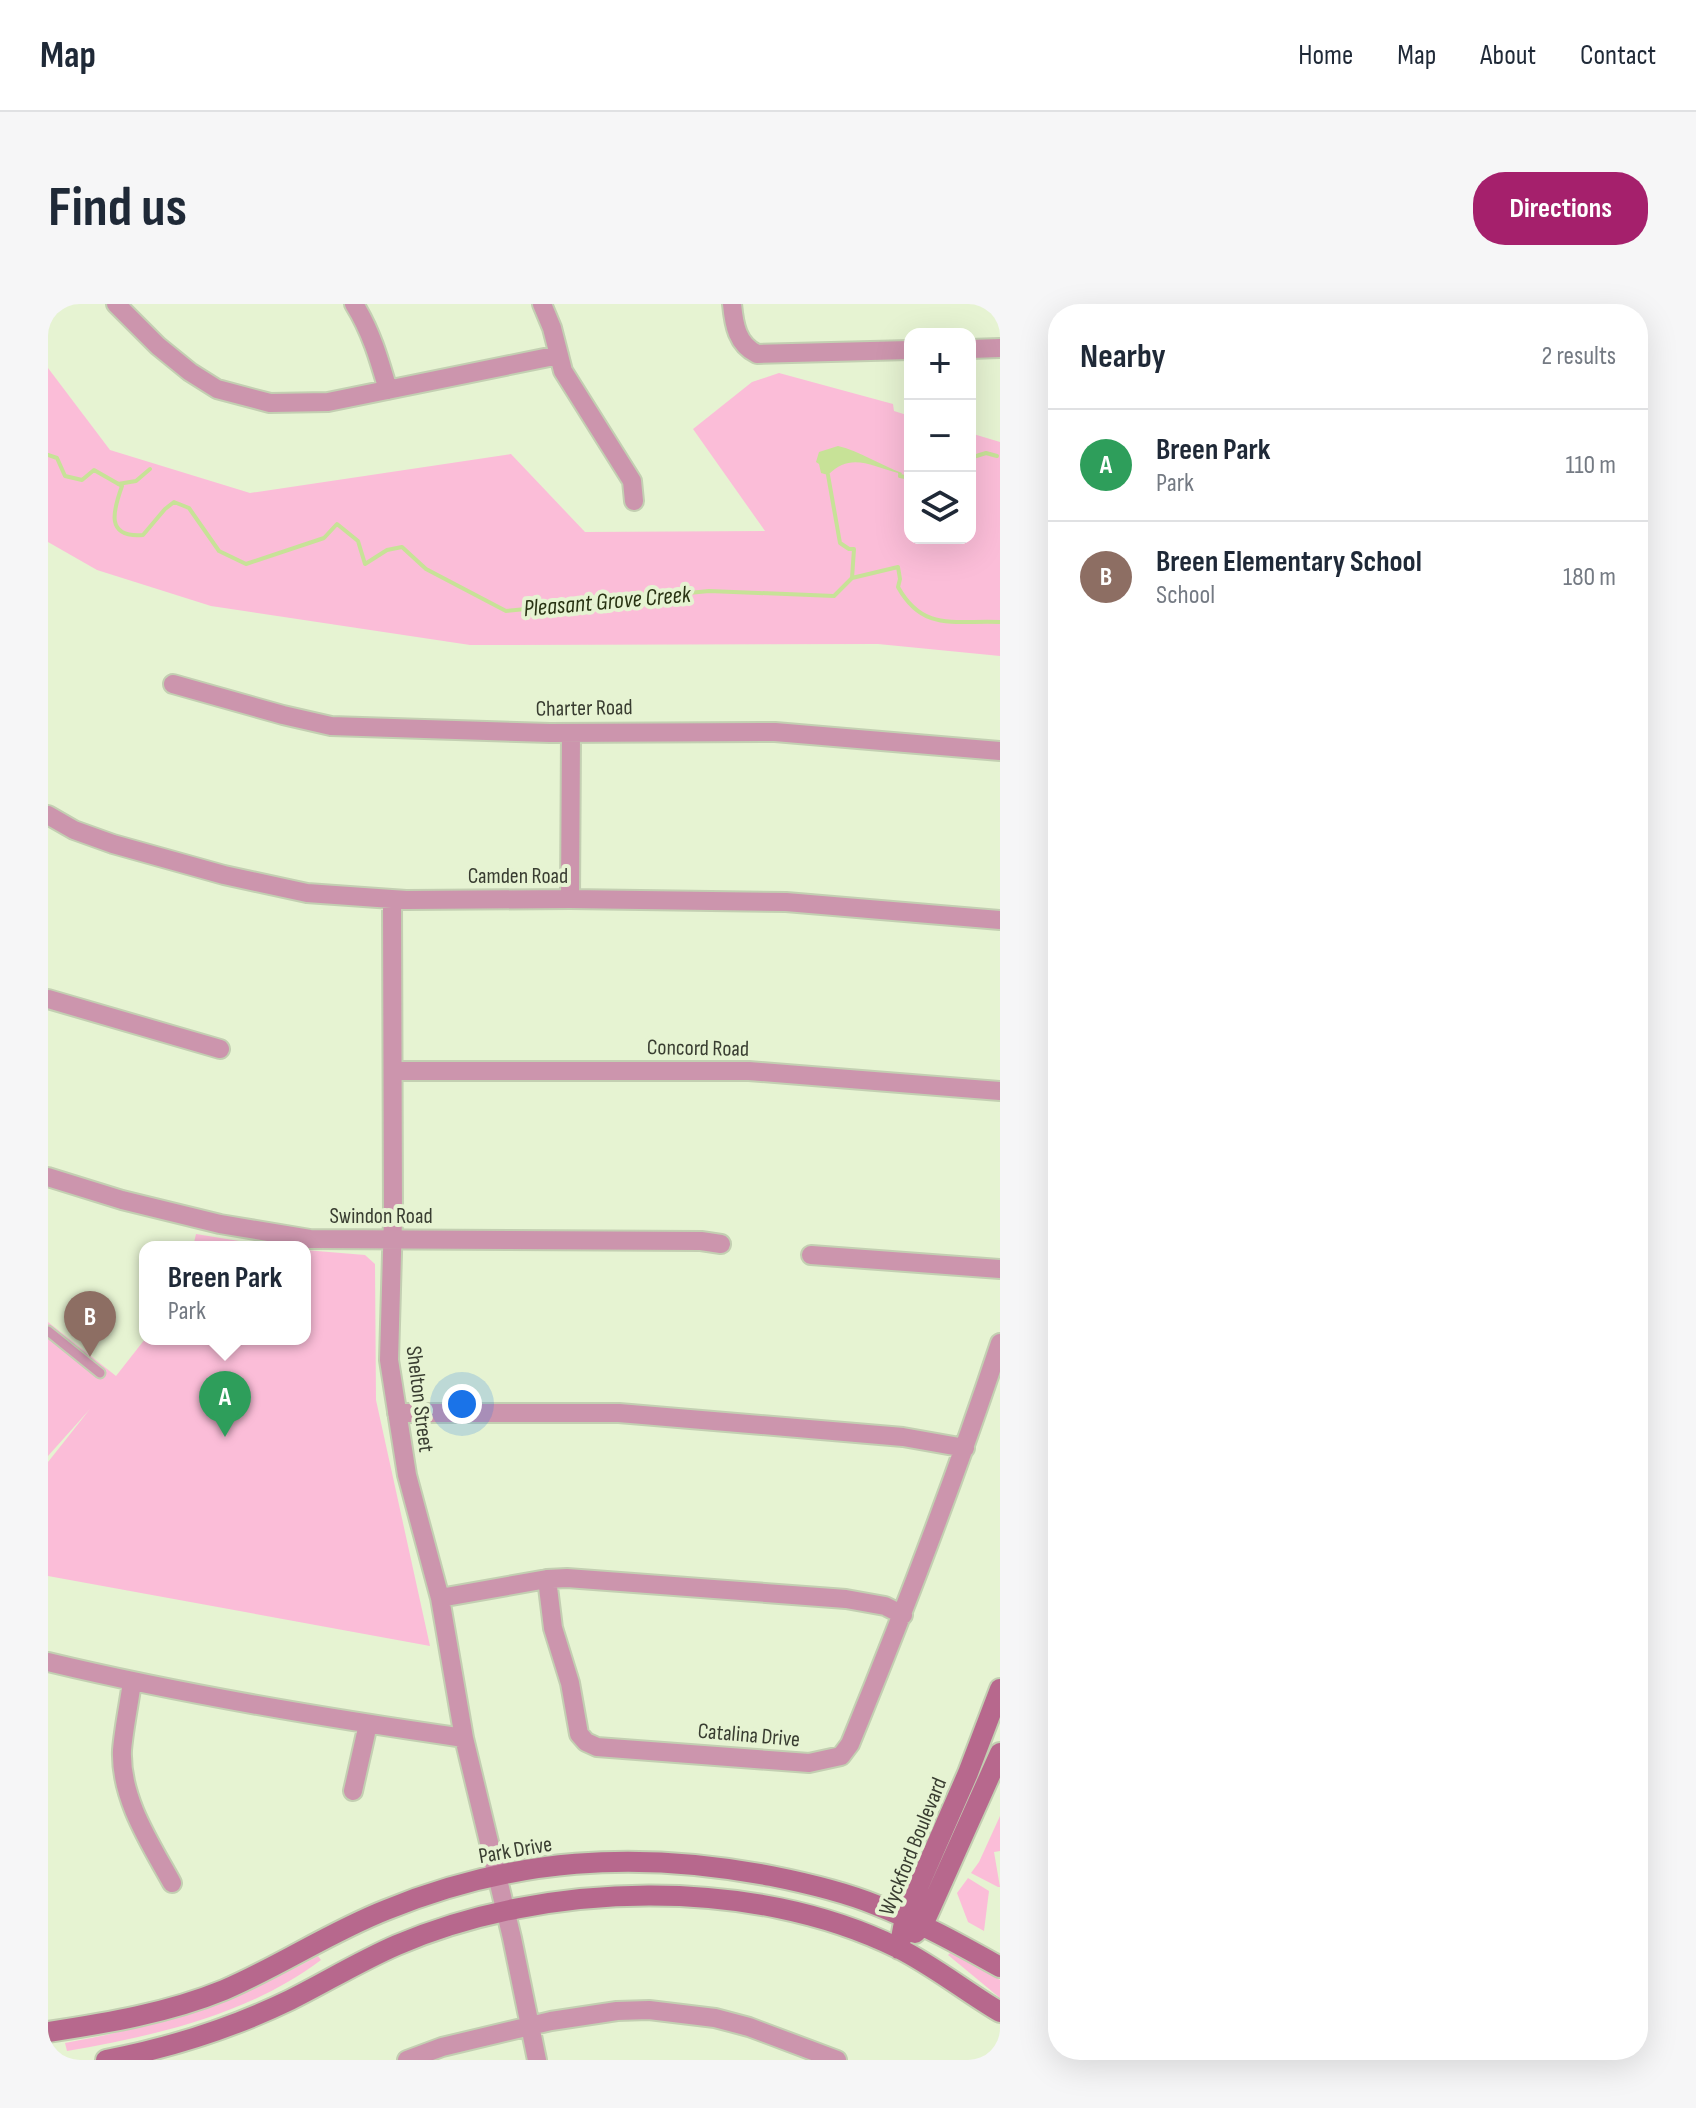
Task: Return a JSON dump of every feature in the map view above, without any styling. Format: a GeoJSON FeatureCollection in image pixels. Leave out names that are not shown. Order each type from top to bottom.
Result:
{"type":"FeatureCollection","features":[{"type":"Feature","properties":{"kind":"street"},"geometry":{"type":"LineString","coordinates":[[116,304],[158,346],[190,372],[217,389],[270,403],[328,402],[559,355]]}},
{"type":"Feature","properties":{"kind":"street"},"geometry":{"type":"LineString","coordinates":[[354,304],[377,349],[388,390]]}},
{"type":"Feature","properties":{"kind":"street"},"geometry":{"type":"LineString","coordinates":[[542,304],[571,385],[632,481],[634,501]]}},
{"type":"Feature","properties":{"kind":"street"},"geometry":{"type":"LineString","coordinates":[[732,304],[739,338],[747,349],[757,354],[904,350]]}},
{"type":"Feature","properties":{"kind":"street"},"geometry":{"type":"LineString","coordinates":[[976,349],[1000,348]]}},
{"type":"Feature","properties":{"kind":"street","name":"Charter Road"},"geometry":{"type":"LineString","coordinates":[[173,684],[331,726],[571,733],[775,732],[1000,751]]}},
{"type":"Feature","properties":{"kind":"street"},"geometry":{"type":"LineString","coordinates":[[570,899],[571,733]]}},
{"type":"Feature","properties":{"kind":"street","name":"Camden Road"},"geometry":{"type":"LineString","coordinates":[[48,815],[74,830],[113,844],[224,875],[307,893],[392,900],[786,902],[1000,920]]}},
{"type":"Feature","properties":{"kind":"street","name":"Shelton Street"},"geometry":{"type":"LineString","coordinates":[[392,900],[393,1238],[389,1360],[407,1475],[440,1598],[464,1738],[527,2004],[537,2060]]}},
{"type":"Feature","properties":{"kind":"street"},"geometry":{"type":"LineString","coordinates":[[48,999],[220,1049]]}},
{"type":"Feature","properties":{"kind":"street","name":"Concord Road"},"geometry":{"type":"LineString","coordinates":[[394,1071],[749,1071],[1000,1091]]}},
{"type":"Feature","properties":{"kind":"street","name":"Swindon Road"},"geometry":{"type":"LineString","coordinates":[[48,1177],[122,1200],[220,1224],[310,1239],[701,1241],[721,1244]]}},
{"type":"Feature","properties":{"kind":"street"},"geometry":{"type":"LineString","coordinates":[[811,1255],[1000,1269]]}},
{"type":"Feature","properties":{"kind":"street","name":"Catalina Drive"},"geometry":{"type":"LineString","coordinates":[[547,1579],[553,1628],[570,1683],[579,1734],[586,1742],[597,1747],[809,1763],[841,1756],[850,1744],[903,1615],[1000,1343]]}},
{"type":"Feature","properties":{"kind":"street"},"geometry":{"type":"LineString","coordinates":[[397,1413],[619,1413],[903,1437],[965,1448]]}},
{"type":"Feature","properties":{"kind":"street"},"geometry":{"type":"LineString","coordinates":[[440,1598],[547,1579],[629,1581],[846,1599],[885,1606],[903,1615]]}},
{"type":"Feature","properties":{"kind":"street"},"geometry":{"type":"LineString","coordinates":[[48,1662],[132,1682],[464,1738]]}},
{"type":"Feature","properties":{"kind":"street"},"geometry":{"type":"LineString","coordinates":[[132,1682],[122,1752],[126,1789],[172,1883]]}},
{"type":"Feature","properties":{"kind":"street","name":"Wyckford Boulevard"},"geometry":{"type":"LineString","coordinates":[[914,1921],[1000,1689]]}},
{"type":"Feature","properties":{"kind":"street"},"geometry":{"type":"LineString","coordinates":[[353,1791],[368,1724]]}},
{"type":"Feature","properties":{"kind":"street","name":"Wyckford Boulevard"},"geometry":{"type":"LineString","coordinates":[[899,1949],[1000,1753]]}},
{"type":"Feature","properties":{"kind":"street","name":"Park Drive"},"geometry":{"type":"LineString","coordinates":[[106,2060],[176,2044],[288,2001],[397,1945],[443,1928],[553,1866],[607,1861],[708,1864],[812,1884],[914,1921],[1000,1967]]}},
{"type":"Feature","properties":{"kind":"street","name":"Park Drive"},"geometry":{"type":"LineString","coordinates":[[48,2032],[167,2009],[221,1991],[272,1968],[356,1923],[454,1885],[502,1894],[655,1896],[743,1902],[817,1919],[861,1932],[899,1949],[1000,2012]]}},
{"type":"Feature","properties":{"kind":"street"},"geometry":{"type":"LineString","coordinates":[[407,2060],[474,2038],[551,2021],[617,2011],[681,2012],[749,2027],[837,2060]]}},
{"type":"Feature","properties":{"kind":"lane"},"geometry":{"type":"LineString","coordinates":[[48,1331],[100,1373]]}},
{"type":"Feature","properties":{"kind":"shaded area"},"geometry":{"type":"Polygon","coordinates":[[[48,368],[110,450],[250,493],[511,454],[585,532],[765,531],[693,429],[752,382],[779,373],[893,404],[894,411],[904,414],[904,544],[976,544],[976,435],[1000,442],[1000,656],[878,644],[470,645],[211,606],[97,570],[48,542],[48,368]]]}},
{"type":"Feature","properties":{"kind":"shaded area"},"geometry":{"type":"Polygon","coordinates":[[[838,446],[902,473],[899,478],[898,473],[853,462],[836,468],[828,475],[821,473],[816,462],[819,452],[838,446]]]}},
{"type":"Feature","properties":{"kind":"shaded area"},"geometry":{"type":"Polygon","coordinates":[[[196,1234],[239,1241],[194,1241],[196,1234]]]}},
{"type":"Feature","properties":{"kind":"shaded area"},"geometry":{"type":"Polygon","coordinates":[[[311,1250],[365,1255],[375,1264],[376,1400],[430,1646],[48,1576],[48,1462],[90,1409],[48,1456],[48,1322],[116,1376],[140,1345],[311,1345],[311,1250]]]}},
{"type":"Feature","properties":{"kind":"shaded area"},"geometry":{"type":"Polygon","coordinates":[[[1000,1816],[1000,1851],[994,1852],[998,1887],[971,1873],[1000,1816]]]}},
{"type":"Feature","properties":{"kind":"shaded area"},"geometry":{"type":"Polygon","coordinates":[[[968,1878],[989,1891],[984,1931],[968,1922],[957,1893],[968,1878]]]}},
{"type":"Feature","properties":{"kind":"shaded area"},"geometry":{"type":"Polygon","coordinates":[[[952,1951],[1000,1980],[1000,1998],[948,1955],[952,1951]]]}},
{"type":"Feature","properties":{"kind":"shaded area"},"geometry":{"type":"Polygon","coordinates":[[[318,1956],[321,1960],[293,1979],[231,2009],[166,2030],[67,2051],[65,2043],[134,2028],[195,2010],[255,1987],[318,1956]]]}},
{"type":"Feature","properties":{"kind":"waterway"},"geometry":{"type":"LineString","coordinates":[[976,456],[986,453],[997,456]]}},
{"type":"Feature","properties":{"kind":"waterway","name":"Pleasant Grove Creek"},"geometry":{"type":"LineString","coordinates":[[48,455],[57,458],[65,476],[82,480],[94,470],[122,486],[115,513],[117,527],[122,532],[143,535],[174,502],[189,508],[219,551],[246,564],[324,538],[337,524],[358,541],[365,564],[387,550],[402,547],[426,569],[506,611],[709,591],[834,596],[852,578],[898,567],[898,587],[918,611],[929,617],[954,622],[1000,622]]}},
{"type":"Feature","properties":{"kind":"waterway"},"geometry":{"type":"LineString","coordinates":[[118,484],[136,481],[150,469]]}},
{"type":"Feature","properties":{"kind":"waterway"},"geometry":{"type":"LineString","coordinates":[[828,475],[840,543],[854,549],[852,578]]}},
{"type":"Feature","properties":{"kind":"waterway"},"geometry":{"type":"LineString","coordinates":[[900,476],[904,477]]}},
{"type":"Feature","properties":{"kind":"place","name":"Breen Elementary School"},"geometry":{"type":"Point","coordinates":[90,1357]}},
{"type":"Feature","properties":{"kind":"place","name":"Breen Park"},"geometry":{"type":"Point","coordinates":[225,1437]}}]}
